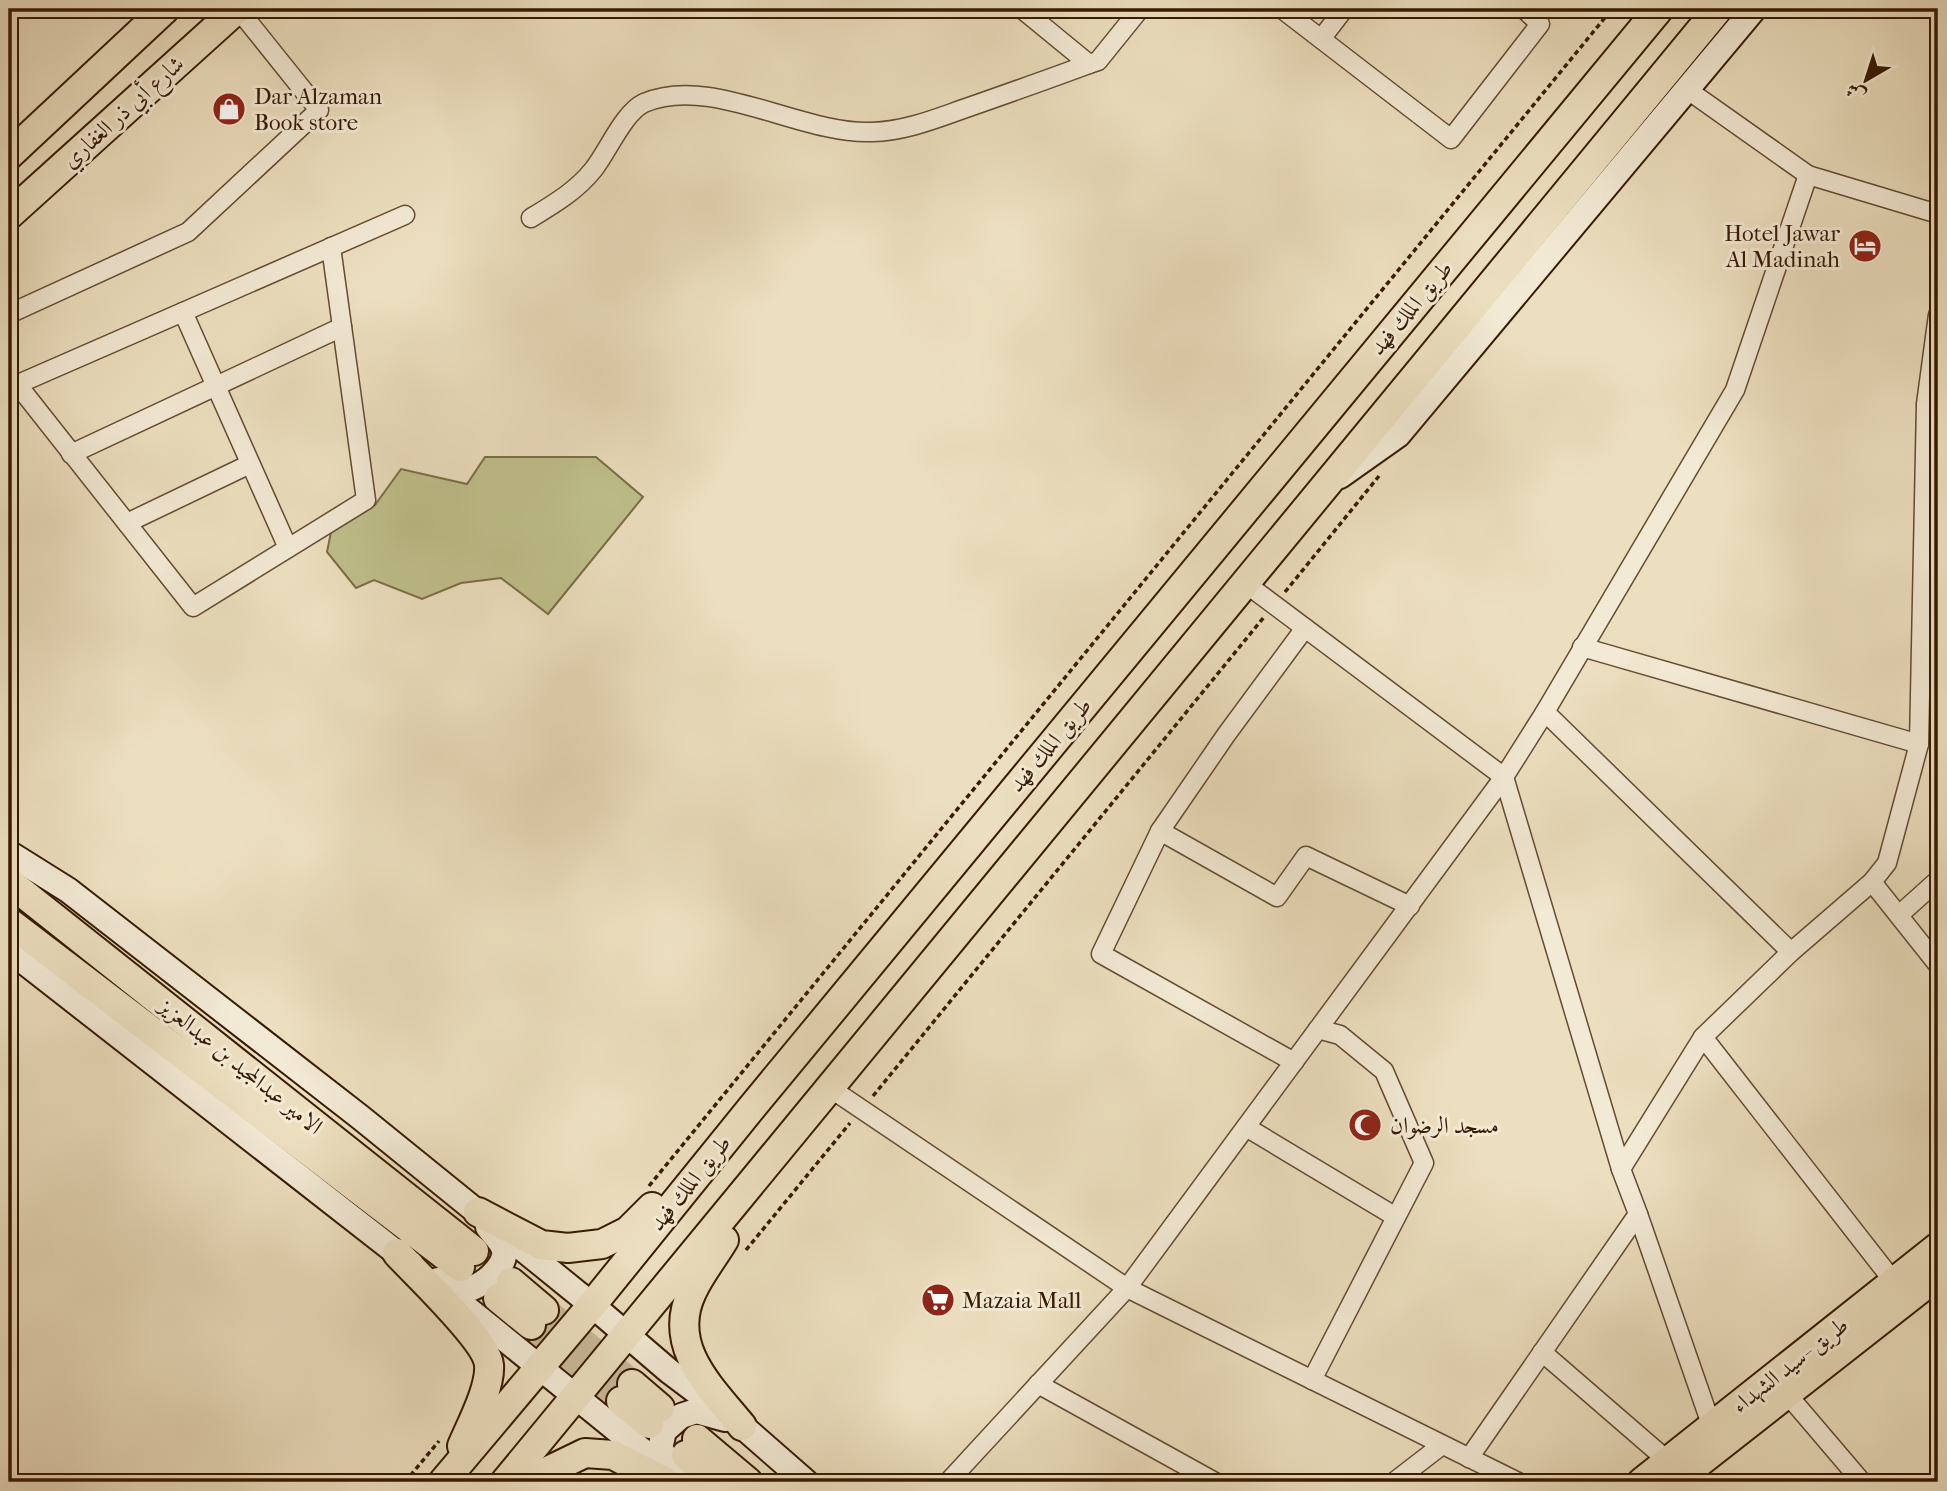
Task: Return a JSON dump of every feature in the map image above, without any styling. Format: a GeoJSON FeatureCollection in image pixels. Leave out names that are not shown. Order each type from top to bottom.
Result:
{"type":"FeatureCollection","features":[{"type":"Feature","properties":{"kind":"main road","name":"شارع أبي ذر الغفاري"},"geometry":{"type":"LineString","coordinates":[[9,155],[165,9]]}},
{"type":"Feature","properties":{"kind":"main road","name":"شارع أبي ذر الغفاري"},"geometry":{"type":"LineString","coordinates":[[9,215],[237,9]]}},
{"type":"Feature","properties":{"kind":"main road","name":"طريق الملك فهد"},"geometry":{"type":"LineString","coordinates":[[448,1475],[592,1305],[753,1105],[1659,9]]}},
{"type":"Feature","properties":{"kind":"main road","name":"طريق الملك فهد"},"geometry":{"type":"LineString","coordinates":[[505,1482],[1718,9]]}},
{"type":"Feature","properties":{"kind":"main road","name":"الامير عبدالمجيد بن عبدالعزيز"},"geometry":{"type":"LineString","coordinates":[[9,881],[467,1259],[9,922]]}},
{"type":"Feature","properties":{"kind":"main road"},"geometry":{"type":"LineString","coordinates":[[478,1212],[541,1245],[568,1248],[602,1244],[628,1231],[753,1105]]}},
{"type":"Feature","properties":{"kind":"main road"},"geometry":{"type":"LineString","coordinates":[[742,1426],[700,1375],[688,1352],[684,1315],[691,1292],[788,1139]]}},
{"type":"Feature","properties":{"kind":"main road","name":"طريق -سيد الشهداء"},"geometry":{"type":"LineString","coordinates":[[1671,1472],[1712,1427],[1938,1247]]}},
{"type":"Feature","properties":{"kind":"main road"},"geometry":{"type":"LineString","coordinates":[[397,1253],[476,1339],[489,1363],[486,1386],[448,1475]]}},
{"type":"Feature","properties":{"kind":"main road","name":"طريق -سيد الشهداء"},"geometry":{"type":"LineString","coordinates":[[1642,1482],[1671,1472],[1787,1394],[1938,1275]]}},
{"type":"Feature","properties":{"kind":"main road"},"geometry":{"type":"LineString","coordinates":[[504,1290],[537,1317]]}},
{"type":"Feature","properties":{"kind":"main road"},"geometry":{"type":"LineString","coordinates":[[627,1393],[654,1416]]}},
{"type":"Feature","properties":{"kind":"main road"},"geometry":{"type":"LineString","coordinates":[[525,1482],[585,1454],[613,1455],[666,1482]]}},
{"type":"Feature","properties":{"kind":"main road"},"geometry":{"type":"LineString","coordinates":[[687,1465],[717,1482]]}},
{"type":"Feature","properties":{"kind":"main road"},"geometry":{"type":"LineString","coordinates":[[687,1465],[748,1482]]}},
{"type":"Feature","properties":{"kind":"street"},"geometry":{"type":"LineString","coordinates":[[9,314],[188,232],[319,110],[237,9]]}},
{"type":"Feature","properties":{"kind":"street"},"geometry":{"type":"LineString","coordinates":[[1022,9],[1089,64]]}},
{"type":"Feature","properties":{"kind":"street"},"geometry":{"type":"LineString","coordinates":[[531,218],[575,190],[595,168],[616,134],[640,105],[657,98],[713,97],[840,131],[905,130],[1098,61],[1140,9]]}},
{"type":"Feature","properties":{"kind":"street"},"geometry":{"type":"LineString","coordinates":[[1282,9],[1451,139],[1540,24],[1524,9]]}},
{"type":"Feature","properties":{"kind":"street"},"geometry":{"type":"LineString","coordinates":[[1321,39],[1344,9]]}},
{"type":"Feature","properties":{"kind":"street"},"geometry":{"type":"LineString","coordinates":[[1325,486],[1398,435],[1685,88],[1754,9]]}},
{"type":"Feature","properties":{"kind":"street"},"geometry":{"type":"LineString","coordinates":[[1685,88],[1808,175],[1938,214]]}},
{"type":"Feature","properties":{"kind":"street"},"geometry":{"type":"LineString","coordinates":[[948,1482],[1127,1288],[1504,777],[1735,390],[1808,175]]}},
{"type":"Feature","properties":{"kind":"street"},"geometry":{"type":"LineString","coordinates":[[331,247],[366,500],[193,607],[13,386],[331,247],[405,215]]}},
{"type":"Feature","properties":{"kind":"street"},"geometry":{"type":"LineString","coordinates":[[183,312],[288,548]]}},
{"type":"Feature","properties":{"kind":"street"},"geometry":{"type":"LineString","coordinates":[[1621,1169],[1703,1037],[1791,951],[1872,882],[1887,863],[1919,744],[1931,539],[1926,404],[1938,315]]}},
{"type":"Feature","properties":{"kind":"street"},"geometry":{"type":"LineString","coordinates":[[71,454],[342,327]]}},
{"type":"Feature","properties":{"kind":"street"},"geometry":{"type":"LineString","coordinates":[[127,523],[250,464]]}},
{"type":"Feature","properties":{"kind":"street"},"geometry":{"type":"LineString","coordinates":[[1245,583],[1504,777],[1621,1169],[1712,1427]]}},
{"type":"Feature","properties":{"kind":"street"},"geometry":{"type":"LineString","coordinates":[[1294,1062],[1101,954],[1160,831],[1305,628]]}},
{"type":"Feature","properties":{"kind":"street"},"geometry":{"type":"LineString","coordinates":[[1582,648],[1919,744]]}},
{"type":"Feature","properties":{"kind":"street"},"geometry":{"type":"LineString","coordinates":[[1545,712],[1791,951]]}},
{"type":"Feature","properties":{"kind":"street"},"geometry":{"type":"LineString","coordinates":[[1160,831],[1277,897],[1306,856],[1410,906]]}},
{"type":"Feature","properties":{"kind":"street"},"geometry":{"type":"LineString","coordinates":[[9,853],[68,890],[349,1109],[592,1305],[669,1371],[742,1426],[806,1482]]}},
{"type":"Feature","properties":{"kind":"street"},"geometry":{"type":"LineString","coordinates":[[1899,915],[1938,880]]}},
{"type":"Feature","properties":{"kind":"street"},"geometry":{"type":"LineString","coordinates":[[1872,882],[1938,965]]}},
{"type":"Feature","properties":{"kind":"street"},"geometry":{"type":"LineString","coordinates":[[9,950],[576,1396],[687,1465]]}},
{"type":"Feature","properties":{"kind":"street"},"geometry":{"type":"LineString","coordinates":[[1312,1380],[1424,1163],[1384,1071],[1339,1035],[1318,1029]]}},
{"type":"Feature","properties":{"kind":"street"},"geometry":{"type":"LineString","coordinates":[[1703,1037],[1894,1282]]}},
{"type":"Feature","properties":{"kind":"street"},"geometry":{"type":"LineString","coordinates":[[830,1088],[1127,1288],[1518,1482]]}},
{"type":"Feature","properties":{"kind":"street"},"geometry":{"type":"LineString","coordinates":[[1246,1127],[1396,1217]]}},
{"type":"Feature","properties":{"kind":"street"},"geometry":{"type":"LineString","coordinates":[[421,1272],[462,1290],[483,1285],[505,1255],[503,1247],[478,1212]]}},
{"type":"Feature","properties":{"kind":"street"},"geometry":{"type":"LineString","coordinates":[[1469,1458],[1638,1214]]}},
{"type":"Feature","properties":{"kind":"street"},"geometry":{"type":"LineString","coordinates":[[1542,1352],[1671,1472]]}},
{"type":"Feature","properties":{"kind":"street"},"geometry":{"type":"LineString","coordinates":[[1038,1384],[1215,1482]]}},
{"type":"Feature","properties":{"kind":"street"},"geometry":{"type":"LineString","coordinates":[[1787,1394],[1863,1482]]}},
{"type":"Feature","properties":{"kind":"street"},"geometry":{"type":"LineString","coordinates":[[687,1465],[660,1449],[664,1431],[681,1416],[696,1411],[714,1414],[742,1426]]}},
{"type":"Feature","properties":{"kind":"street"},"geometry":{"type":"LineString","coordinates":[[1394,1482],[1442,1445]]}},
{"type":"Feature","properties":{"kind":"path"},"geometry":{"type":"LineString","coordinates":[[647,1188],[1612,9]]}},
{"type":"Feature","properties":{"kind":"path"},"geometry":{"type":"LineString","coordinates":[[737,1259],[862,1110],[1380,475]]}},
{"type":"Feature","properties":{"kind":"green space"},"geometry":{"type":"Polygon","coordinates":[[[485,457],[596,457],[643,497],[548,614],[501,578],[461,583],[422,599],[374,580],[356,588],[327,552],[331,532],[375,505],[401,469],[467,484],[485,457]]]}},
{"type":"Feature","properties":{"kind":"tunnel"},"geometry":{"type":"LineString","coordinates":[[544,1310],[632,1384]]}},
{"type":"Feature","properties":{"kind":"tunnel"},"geometry":{"type":"LineString","coordinates":[[531,1325],[621,1401]]}},
{"type":"Feature","properties":{"kind":"place","name":"Dar Alzaman Book store"},"geometry":{"type":"Point","coordinates":[229,109]}},
{"type":"Feature","properties":{"kind":"place","name":"Hotel Jawar Al Madinah"},"geometry":{"type":"Point","coordinates":[1865,246]}},
{"type":"Feature","properties":{"kind":"place","name":"مسجد الرضوان"},"geometry":{"type":"Point","coordinates":[1365,1125]}},
{"type":"Feature","properties":{"kind":"place","name":"Mazaia Mall"},"geometry":{"type":"Point","coordinates":[938,1300]}}]}
